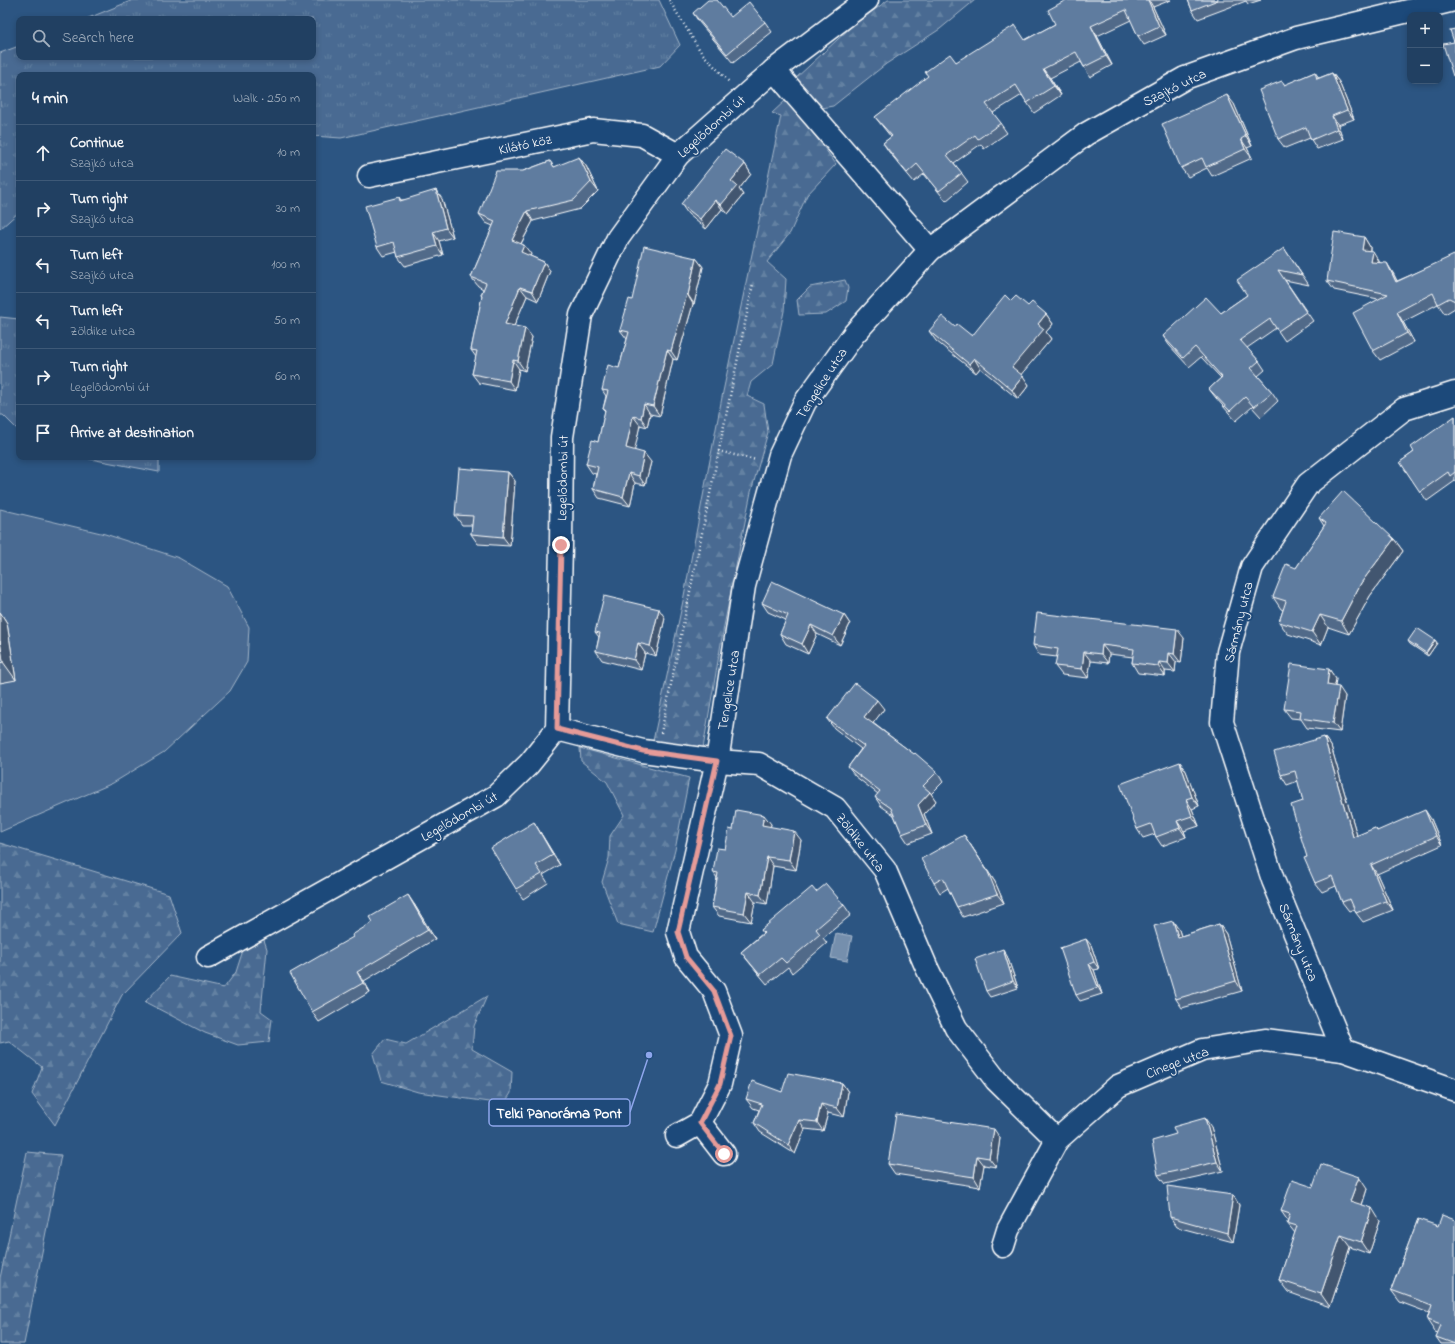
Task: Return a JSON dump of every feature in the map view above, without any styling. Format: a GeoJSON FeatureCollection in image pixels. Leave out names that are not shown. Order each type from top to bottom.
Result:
{"type":"FeatureCollection","features":[{"type":"Feature","properties":{"kind":"street","name":"Legelődombi út"},"geometry":{"type":"LineString","coordinates":[[208,957],[496,796],[529,764],[557,729],[562,437],[581,315],[618,238],[678,155],[774,70],[867,0]]}},
{"type":"Feature","properties":{"kind":"street","name":"Szajkó utca"},"geometry":{"type":"LineString","coordinates":[[930,250],[1086,134],[1185,78],[1296,38],[1454,0]]}},
{"type":"Feature","properties":{"kind":"street"},"geometry":{"type":"LineString","coordinates":[[774,70],[930,250]]}},
{"type":"Feature","properties":{"kind":"street","name":"Kilátó köz"},"geometry":{"type":"LineString","coordinates":[[369,176],[593,130],[642,134],[678,155]]}},
{"type":"Feature","properties":{"kind":"street","name":"Tengelice utca"},"geometry":{"type":"LineString","coordinates":[[717,761],[744,586],[780,455],[805,402],[854,334],[930,250]]}},
{"type":"Feature","properties":{"kind":"street","name":"Sármány utca"},"geometry":{"type":"LineString","coordinates":[[1343,1050],[1273,880],[1222,722],[1228,652],[1252,567],[1308,484],[1404,409],[1455,393]]}},
{"type":"Feature","properties":{"kind":"street","name":"Zöldike utca"},"geometry":{"type":"LineString","coordinates":[[557,729],[643,751],[717,761],[759,764],[834,808],[885,870],[926,966],[956,1028],[996,1080],[1057,1140]]}},
{"type":"Feature","properties":{"kind":"street"},"geometry":{"type":"LineString","coordinates":[[677,1136],[700,1123],[720,1084],[731,1036],[714,991],[686,957],[678,932],[717,761]]}},
{"type":"Feature","properties":{"kind":"street","name":"Cinege utca"},"geometry":{"type":"LineString","coordinates":[[1003,1246],[1008,1230],[1057,1140],[1118,1086],[1202,1050],[1265,1040],[1343,1050],[1455,1090]]}},
{"type":"Feature","properties":{"kind":"street"},"geometry":{"type":"LineString","coordinates":[[700,1123],[724,1154]]}},
{"type":"Feature","properties":{"kind":"path"},"geometry":{"type":"LineString","coordinates":[[670,0],[702,52],[743,97]]}},
{"type":"Feature","properties":{"kind":"path"},"geometry":{"type":"LineString","coordinates":[[657,753],[752,284]]}},
{"type":"Feature","properties":{"kind":"path"},"geometry":{"type":"LineString","coordinates":[[718,451],[778,465]]}},
{"type":"Feature","properties":{"kind":"green space"},"geometry":{"type":"Polygon","coordinates":[[[133,0],[659,0],[680,45],[660,66],[341,138],[316,136],[316,72],[16,72],[16,215],[0,229],[0,53],[16,47],[16,60],[316,60],[316,16],[93,16],[133,0]]]}},
{"type":"Feature","properties":{"kind":"green space"},"geometry":{"type":"Polygon","coordinates":[[[888,0],[975,0],[940,29],[886,64],[833,106],[816,109],[796,78],[851,27],[888,0]]]}},
{"type":"Feature","properties":{"kind":"green space"},"geometry":{"type":"Polygon","coordinates":[[[786,100],[836,164],[807,195],[790,233],[767,262],[786,279],[784,311],[773,364],[751,382],[747,396],[764,404],[768,432],[751,492],[724,626],[702,754],[653,741],[683,601],[723,392],[781,116],[772,113],[786,100]]]}},
{"type":"Feature","properties":{"kind":"green space"},"geometry":{"type":"Polygon","coordinates":[[[845,280],[848,288],[846,301],[826,314],[799,315],[797,300],[810,287],[845,280]]]}},
{"type":"Feature","properties":{"kind":"green space"},"geometry":{"type":"Polygon","coordinates":[[[0,317],[16,319],[16,428],[3,415],[0,415],[0,317]]]}},
{"type":"Feature","properties":{"kind":"green space"},"geometry":{"type":"Polygon","coordinates":[[[96,460],[159,460],[159,472],[96,460]]]}},
{"type":"Feature","properties":{"kind":"green space"},"geometry":{"type":"Polygon","coordinates":[[[0,509],[105,534],[179,558],[227,586],[249,627],[247,662],[230,691],[164,752],[113,783],[0,832],[0,509]]]}},
{"type":"Feature","properties":{"kind":"green space"},"geometry":{"type":"Polygon","coordinates":[[[580,748],[689,778],[675,850],[653,932],[618,924],[602,882],[609,858],[610,836],[624,815],[607,782],[581,761],[580,748]]]}},
{"type":"Feature","properties":{"kind":"green space"},"geometry":{"type":"Polygon","coordinates":[[[0,843],[169,894],[182,933],[122,995],[55,1125],[32,1094],[42,1067],[9,1041],[0,1043],[0,843]]]}},
{"type":"Feature","properties":{"kind":"green space"},"geometry":{"type":"Polygon","coordinates":[[[262,934],[267,949],[261,1011],[272,1019],[269,1042],[238,1045],[205,1033],[145,1002],[170,976],[224,988],[236,972],[244,947],[262,934]]]}},
{"type":"Feature","properties":{"kind":"green space"},"geometry":{"type":"Polygon","coordinates":[[[487,996],[474,1026],[472,1049],[512,1072],[511,1093],[504,1104],[418,1092],[381,1081],[373,1054],[385,1039],[406,1044],[487,996]]]}},
{"type":"Feature","properties":{"kind":"green space"},"geometry":{"type":"Polygon","coordinates":[[[27,1152],[61,1155],[24,1344],[0,1344],[0,1278],[27,1152]]]}},
{"type":"Feature","properties":{"kind":"shaded area"},"geometry":{"type":"Polygon","coordinates":[[[836,933],[852,936],[847,961],[831,958],[836,933]]]}},
{"type":"Feature","properties":{"kind":"building"},"geometry":{"type":"Polygon","coordinates":[[[708,0],[717,0],[731,17],[749,2],[765,22],[727,54],[693,13],[708,0]]]}},
{"type":"Feature","properties":{"kind":"building"},"geometry":{"type":"Polygon","coordinates":[[[1066,0],[1148,0],[1159,26],[1138,36],[1126,10],[1091,26],[1106,56],[1084,67],[1076,52],[1043,69],[1054,86],[1027,103],[1016,85],[986,104],[1001,123],[978,139],[975,135],[947,155],[962,173],[939,191],[917,164],[907,173],[883,143],[892,136],[875,117],[928,76],[925,72],[950,54],[956,62],[1015,25],[1025,40],[1055,24],[1048,10],[1066,0]]]}},
{"type":"Feature","properties":{"kind":"building"},"geometry":{"type":"Polygon","coordinates":[[[1188,0],[1218,0],[1192,10],[1188,0]]]}},
{"type":"Feature","properties":{"kind":"building"},"geometry":{"type":"Polygon","coordinates":[[[1455,29],[1455,75],[1453,76],[1443,44],[1454,42],[1450,30],[1455,29]]]}},
{"type":"Feature","properties":{"kind":"building"},"geometry":{"type":"Polygon","coordinates":[[[1315,72],[1317,79],[1332,73],[1347,110],[1332,116],[1337,129],[1311,140],[1306,127],[1278,139],[1259,90],[1282,81],[1284,85],[1315,72]]]}},
{"type":"Feature","properties":{"kind":"building"},"geometry":{"type":"Polygon","coordinates":[[[1227,95],[1246,136],[1241,139],[1245,149],[1206,167],[1202,158],[1181,168],[1162,124],[1227,95]]]}},
{"type":"Feature","properties":{"kind":"building"},"geometry":{"type":"Polygon","coordinates":[[[725,149],[745,164],[731,181],[737,186],[721,205],[715,200],[700,219],[681,204],[725,149]]]}},
{"type":"Feature","properties":{"kind":"building"},"geometry":{"type":"Polygon","coordinates":[[[579,157],[591,182],[574,200],[527,211],[512,240],[524,245],[521,252],[544,262],[532,291],[520,287],[505,324],[525,328],[518,361],[513,360],[509,381],[472,374],[477,351],[471,350],[481,295],[486,283],[471,277],[495,221],[479,214],[496,171],[523,171],[550,161],[554,167],[579,157]]]}},
{"type":"Feature","properties":{"kind":"building"},"geometry":{"type":"Polygon","coordinates":[[[436,190],[446,228],[433,232],[437,246],[398,257],[394,242],[377,247],[365,206],[399,197],[400,201],[436,190]]]}},
{"type":"Feature","properties":{"kind":"building"},"geometry":{"type":"Polygon","coordinates":[[[1334,232],[1364,237],[1362,250],[1373,251],[1371,262],[1387,263],[1396,282],[1454,255],[1455,301],[1449,298],[1438,304],[1433,293],[1397,312],[1407,333],[1373,351],[1353,313],[1388,294],[1327,281],[1334,232]]]}},
{"type":"Feature","properties":{"kind":"building"},"geometry":{"type":"Polygon","coordinates":[[[644,246],[696,258],[688,295],[687,294],[671,351],[667,350],[653,406],[644,404],[641,418],[633,416],[626,448],[644,453],[639,476],[629,473],[623,497],[593,489],[598,467],[586,464],[592,440],[598,442],[605,410],[603,409],[608,391],[602,390],[608,365],[619,368],[629,332],[620,330],[629,299],[632,300],[644,246]]]}},
{"type":"Feature","properties":{"kind":"building"},"geometry":{"type":"Polygon","coordinates":[[[1284,248],[1302,275],[1278,270],[1306,312],[1278,331],[1270,319],[1240,340],[1259,361],[1251,368],[1272,392],[1254,407],[1245,397],[1230,411],[1209,389],[1222,377],[1195,347],[1183,358],[1163,336],[1206,297],[1221,313],[1247,295],[1237,280],[1284,248]]]}},
{"type":"Feature","properties":{"kind":"building"},"geometry":{"type":"Polygon","coordinates":[[[1005,295],[1011,301],[1016,296],[1028,306],[1032,302],[1046,314],[1038,324],[1044,329],[1012,367],[1023,376],[1012,390],[974,358],[969,364],[929,331],[942,316],[955,327],[957,324],[972,336],[1005,295]]]}},
{"type":"Feature","properties":{"kind":"building"},"geometry":{"type":"Polygon","coordinates":[[[1455,416],[1455,472],[1450,476],[1448,472],[1420,492],[1400,462],[1414,452],[1411,447],[1455,416]]]}},
{"type":"Feature","properties":{"kind":"building"},"geometry":{"type":"Polygon","coordinates":[[[459,468],[508,472],[503,537],[471,534],[473,516],[455,515],[459,468]]]}},
{"type":"Feature","properties":{"kind":"building"},"geometry":{"type":"Polygon","coordinates":[[[1343,491],[1394,539],[1361,583],[1341,621],[1320,615],[1312,632],[1279,622],[1286,601],[1273,597],[1286,564],[1296,568],[1326,523],[1319,518],[1343,491]]]}},
{"type":"Feature","properties":{"kind":"building"},"geometry":{"type":"Polygon","coordinates":[[[772,581],[844,615],[833,636],[811,625],[802,644],[780,634],[788,615],[762,603],[772,581]]]}},
{"type":"Feature","properties":{"kind":"building"},"geometry":{"type":"Polygon","coordinates":[[[604,596],[659,609],[650,646],[638,643],[634,660],[596,651],[600,633],[595,632],[604,596]]]}},
{"type":"Feature","properties":{"kind":"building"},"geometry":{"type":"Polygon","coordinates":[[[1037,613],[1177,629],[1174,654],[1169,653],[1168,663],[1159,662],[1158,666],[1132,663],[1134,649],[1102,645],[1101,654],[1084,652],[1082,669],[1055,666],[1058,649],[1033,645],[1037,613]]]}},
{"type":"Feature","properties":{"kind":"building"},"geometry":{"type":"Polygon","coordinates":[[[1417,628],[1435,640],[1426,653],[1408,641],[1417,628]]]}},
{"type":"Feature","properties":{"kind":"building"},"geometry":{"type":"Polygon","coordinates":[[[0,641],[3,662],[0,663],[0,641]]]}},
{"type":"Feature","properties":{"kind":"building"},"geometry":{"type":"Polygon","coordinates":[[[1291,664],[1329,669],[1327,685],[1339,687],[1333,723],[1300,718],[1301,711],[1284,709],[1291,664]]]}},
{"type":"Feature","properties":{"kind":"building"},"geometry":{"type":"Polygon","coordinates":[[[855,683],[877,700],[864,717],[914,754],[915,753],[937,772],[923,786],[930,792],[918,805],[926,825],[902,834],[891,808],[875,797],[880,791],[848,767],[864,746],[827,719],[855,683]]]}},
{"type":"Feature","properties":{"kind":"building"},"geometry":{"type":"Polygon","coordinates":[[[1324,737],[1353,837],[1375,828],[1377,831],[1425,810],[1436,836],[1371,865],[1386,901],[1356,913],[1350,899],[1342,902],[1332,876],[1315,883],[1304,858],[1307,857],[1291,805],[1303,801],[1295,771],[1281,775],[1274,752],[1324,737]]]}},
{"type":"Feature","properties":{"kind":"building"},"geometry":{"type":"Polygon","coordinates":[[[1180,762],[1192,797],[1186,799],[1192,816],[1177,821],[1180,828],[1156,837],[1151,824],[1137,829],[1120,784],[1180,762]]]}},
{"type":"Feature","properties":{"kind":"building"},"geometry":{"type":"Polygon","coordinates":[[[736,810],[764,815],[762,825],[794,831],[789,860],[767,857],[760,895],[748,892],[744,913],[712,907],[718,873],[713,872],[717,848],[725,849],[729,829],[733,830],[736,810]]]}},
{"type":"Feature","properties":{"kind":"building"},"geometry":{"type":"Polygon","coordinates":[[[534,822],[553,855],[536,865],[542,874],[516,889],[491,848],[534,822]]]}},
{"type":"Feature","properties":{"kind":"building"},"geometry":{"type":"Polygon","coordinates":[[[964,835],[988,872],[997,894],[957,907],[943,878],[934,883],[921,859],[964,835]]]}},
{"type":"Feature","properties":{"kind":"building"},"geometry":{"type":"Polygon","coordinates":[[[826,884],[844,905],[816,929],[820,934],[786,963],[781,958],[760,975],[741,952],[764,933],[761,930],[812,887],[816,892],[826,884]]]}},
{"type":"Feature","properties":{"kind":"building"},"geometry":{"type":"Polygon","coordinates":[[[408,895],[428,930],[357,972],[363,983],[312,1012],[290,973],[353,937],[352,935],[373,922],[370,917],[408,895]]]}},
{"type":"Feature","properties":{"kind":"building"},"geometry":{"type":"Polygon","coordinates":[[[1173,921],[1178,937],[1219,924],[1236,981],[1176,999],[1154,926],[1173,921]]]}},
{"type":"Feature","properties":{"kind":"building"},"geometry":{"type":"Polygon","coordinates":[[[1086,939],[1094,962],[1089,964],[1098,987],[1076,995],[1060,948],[1086,939]]]}},
{"type":"Feature","properties":{"kind":"building"},"geometry":{"type":"Polygon","coordinates":[[[1003,949],[1013,981],[986,991],[975,959],[1003,949]]]}},
{"type":"Feature","properties":{"kind":"building"},"geometry":{"type":"Polygon","coordinates":[[[788,1073],[842,1083],[837,1108],[821,1104],[817,1122],[799,1120],[788,1145],[754,1123],[762,1104],[746,1099],[752,1081],[782,1092],[788,1073]]]}},
{"type":"Feature","properties":{"kind":"building"},"geometry":{"type":"Polygon","coordinates":[[[896,1114],[994,1129],[989,1158],[977,1156],[974,1177],[888,1164],[896,1114]]]}},
{"type":"Feature","properties":{"kind":"building"},"geometry":{"type":"Polygon","coordinates":[[[1205,1118],[1217,1162],[1158,1175],[1152,1141],[1176,1134],[1173,1127],[1205,1118]]]}},
{"type":"Feature","properties":{"kind":"building"},"geometry":{"type":"Polygon","coordinates":[[[1321,1164],[1359,1177],[1350,1201],[1372,1208],[1361,1242],[1341,1235],[1321,1294],[1279,1280],[1297,1226],[1287,1223],[1290,1214],[1281,1211],[1292,1180],[1313,1187],[1321,1164]]]}},
{"type":"Feature","properties":{"kind":"building"},"geometry":{"type":"Polygon","coordinates":[[[1167,1186],[1233,1195],[1227,1233],[1170,1217],[1167,1186]]]}},
{"type":"Feature","properties":{"kind":"building"},"geometry":{"type":"Polygon","coordinates":[[[1442,1215],[1455,1220],[1455,1344],[1436,1337],[1441,1325],[1427,1320],[1432,1305],[1391,1290],[1418,1219],[1438,1226],[1442,1215]]]}},
{"type":"Feature","properties":{"kind":"place","name":"Telki Panoráma Pont"},"geometry":{"type":"Point","coordinates":[649,1055]}},
{"type":"Feature","properties":{"kind":"route"},"geometry":{"type":"LineString","coordinates":[[561,545],[557,729],[643,751],[717,761],[678,932],[686,957],[714,991],[731,1036],[720,1084],[700,1123],[724,1154]]}}]}
